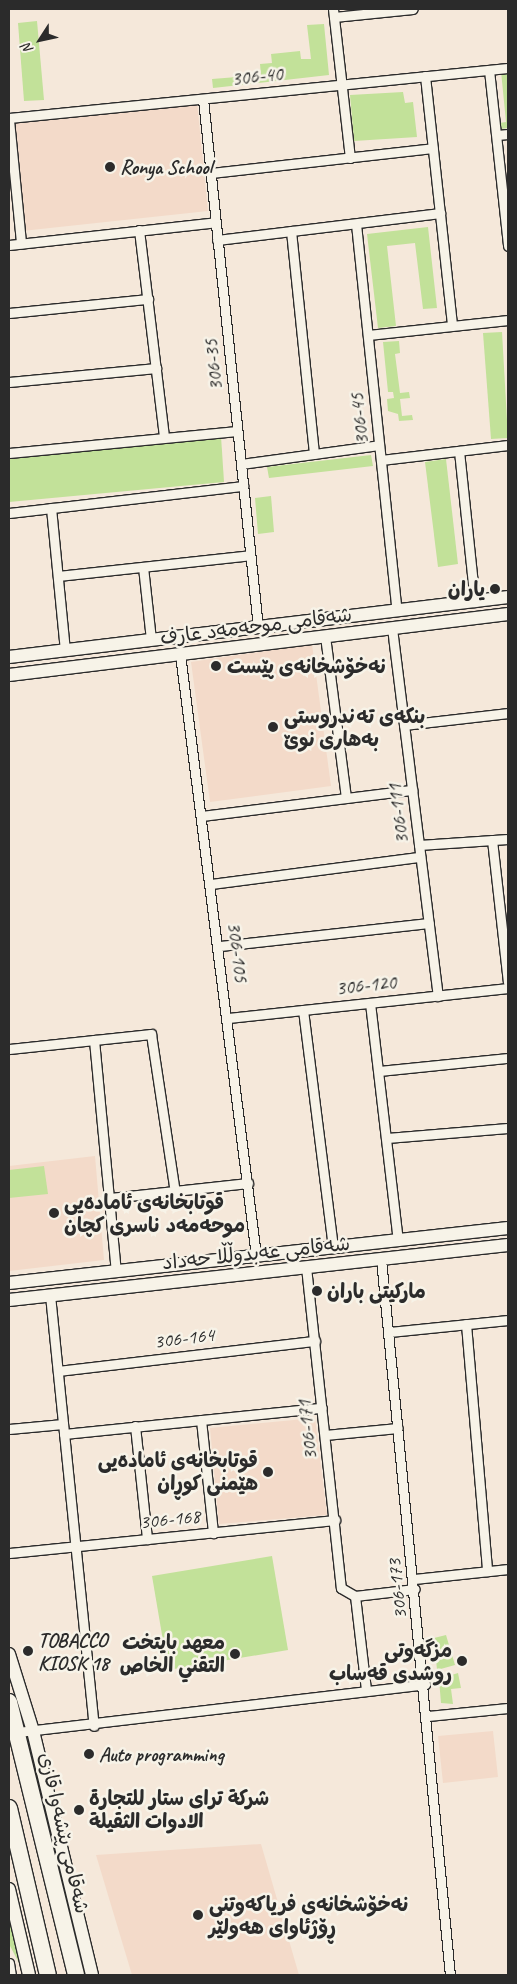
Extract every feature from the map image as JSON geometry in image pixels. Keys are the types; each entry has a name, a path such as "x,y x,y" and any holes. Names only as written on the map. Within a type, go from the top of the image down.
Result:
{"highway":[{"name":"شەقامی پێشەوا قازی","path":"9,1702 26,1732 76,1975"},
{"path":"9,1810 48,1975"}],"street":[{"path":"350,158 334,13 413,9"},
{"name":"306-40","path":"9,120 508,68"},
{"path":"490,70 496,135 506,204 508,246"},
{"path":"425,76 452,326"},
{"name":"306-35","path":"203,99 258,628"},
{"path":"9,120 21,243"},
{"path":"496,135 508,134"},
{"path":"210,173 433,148"},
{"path":"217,240 440,213"},
{"path":"9,245 216,222"},
{"name":"306-45","path":"356,224 397,611"},
{"path":"140,230 164,438"},
{"path":"291,231 314,454"},
{"path":"9,313 148,299"},
{"path":"368,335 508,320"},
{"path":"9,382 156,368"},
{"path":"9,453 237,431"},
{"path":"241,464 379,445"},
{"path":"381,460 508,445"},
{"path":"459,451 471,602 468,618"},
{"path":"9,513 243,486"},
{"path":"51,508 65,650"},
{"path":"58,576 250,554"},
{"path":"143,567 151,640"},
{"name":"شەقامی موحەمەد عارف","path":"9,657 508,597"},
{"name":"شەقامی موحەمەد عارف","path":"9,675 508,614"},
{"name":"306-111","path":"392,628 438,996"},
{"path":"325,636 346,798"},
{"name":"306-105","path":"180,654 220,946 256,1256"},
{"path":"404,725 508,713"},
{"path":"202,816 412,790"},
{"path":"419,845 508,839"},
{"path":"492,840 508,982"},
{"path":"211,884 420,857"},
{"path":"220,946 429,923"},
{"name":"306-120","path":"228,1018 508,988"},
{"path":"370,1003 398,1240"},
{"path":"303,1010 333,1247"},
{"path":"9,1049 145,1033 155,1038 175,1192"},
{"path":"94,1040 116,1271"},
{"path":"379,1071 508,1058"},
{"path":"387,1138 508,1128"},
{"path":"110,1198 248,1183"},
{"name":"شەقامی عەبدوڵڵا حەداد","path":"9,1283 508,1228"},
{"path":"435,1236 437,1253"},
{"name":"شەقامی عەبدوڵڵا حەداد","path":"9,1300 508,1245"},
{"name":"306-173","path":"381,1259 425,1684 450,1975"},
{"name":"306-171","path":"306,1267 341,1588 355,1596"},
{"path":"50,1295 94,1726"},
{"path":"389,1332 508,1320"},
{"path":"466,1324 487,1572"},
{"name":"306-164","path":"58,1371 314,1341"},
{"path":"9,1429 135,1426 322,1408"},
{"path":"201,1420 213,1533"},
{"path":"135,1426 147,1539"},
{"path":"325,1435 398,1428"},
{"name":"306-168","path":"9,1553 335,1520"},
{"path":"366,1689 355,1596 414,1584 508,1569"},
{"path":"9,1654 26,1732 92,1975"},
{"path":"26,1732 94,1726 366,1689 425,1684"},
{"path":"428,1716 508,1708"},
{"path":"9,1889 30,1975"},
{"path":"9,1963 12,1975"}],"shaded area":[{"name":"Ronya School","path":"197,102 208,211 22,231 13,123"},
{"path":"312,644 331,786 210,802 191,662"},
{"name":"قوتابخانەی ئامادەیی موحەمەد ناسری کچان","path":"95,1156 104,1260 9,1271 9,1166"},
{"name":"قوتابخانەی ئامادەیی هێمنی کوڕان","path":"315,1418 327,1515 219,1524 210,1428"},
{"path":"493,1731 498,1777 443,1783 438,1736"},
{"name":"نەخۆشخانەی فریاکەوتنی ڕۆژئاوای هەولێر","path":"261,1844 299,1975 132,1975 96,1855"}],"green space":[{"path":"37,21 44,100 24,101 18,23"},
{"path":"324,24 329,75 213,88 212,79 261,75 260,64 272,63 271,54 300,51 301,59 311,59 307,25"},
{"path":"501,71 508,71 508,128 501,129 499,123 506,122"},
{"path":"403,92 405,103 413,102 417,137 354,141 350,95"},
{"path":"428,227 437,308 423,309 415,243 387,246 396,326 378,328 367,234"},
{"path":"502,332 508,438 491,439 483,333"},
{"path":"399,341 400,353 395,354 400,393 409,392 410,398 400,399 402,416 412,415 413,420 399,421 398,414 388,411 387,399 394,398 393,392 388,392 383,342"},
{"path":"221,436 224,482 9,502 9,459"},
{"path":"371,455 373,466 269,478 267,467"},
{"path":"446,459 458,564 438,567 425,462"},
{"path":"271,496 274,532 258,534 255,498"},
{"path":"44,1166 48,1194 9,1198 9,1170"},
{"path":"272,1556 288,1650 168,1670 152,1576"},
{"path":"446,1635 455,1665 437,1670 434,1638"},
{"path":"458,1673 461,1688 451,1689 453,1704 441,1703 439,1679"},
{"path":"9,1918 20,1965 9,1944"}],"place":[{"name":"Ronya School","path":"110,167"},
{"name":"یاران","path":"495,589"},
{"name":"نەخۆشخانەی پێست","path":"216,666"},
{"name":"بنکەی تەندروستی بەهاری نوێ","path":"273,727"},
{"name":"قوتابخانەی ئامادەیی موحەمەد ناسری کچان","path":"54,1213"},
{"name":"ماركيتى باران","path":"317,1291"},
{"name":"قوتابخانەی ئامادەیی هێمنی کوڕان","path":"268,1472"},
{"name":"TOBACCO KIOSK 18","path":"28,1651"},
{"name":"معهد بايتخت التقني الخاص","path":"235,1654"},
{"name":"مزگەوتی روشدی قەساب","path":"462,1661"},
{"name":"Auto programming","path":"89,1754"},
{"name":"شركة ترای ستار للتجارة الادوات الثقيلة","path":"79,1810"},
{"name":"نەخۆشخانەی فریاکەوتنی ڕۆژئاوای هەولێر","path":"198,1915"}]}
